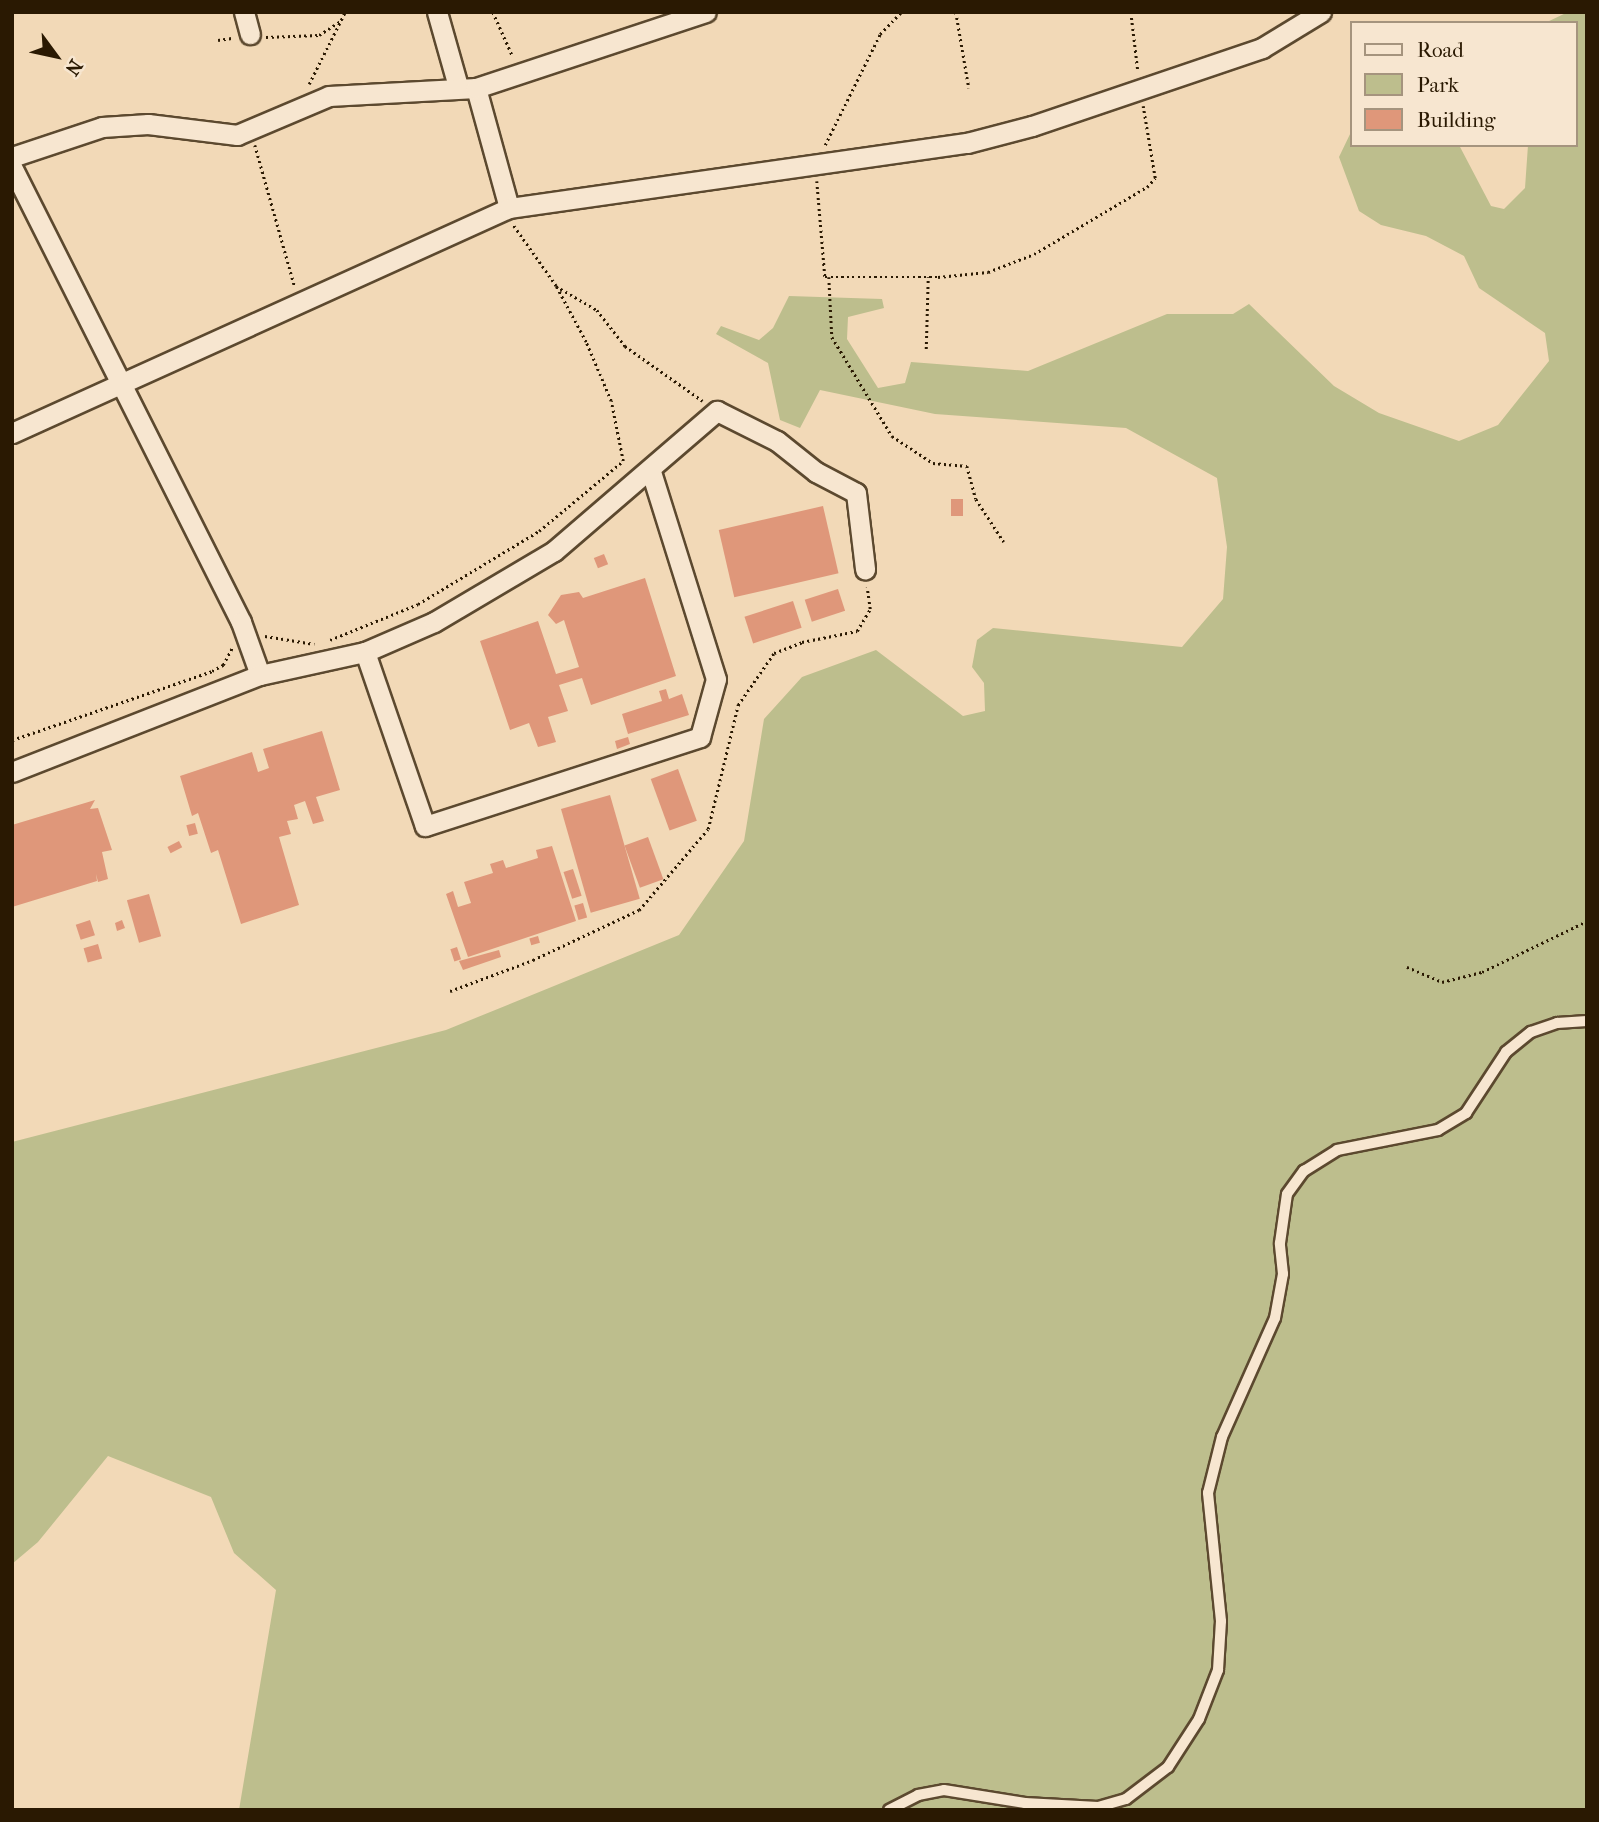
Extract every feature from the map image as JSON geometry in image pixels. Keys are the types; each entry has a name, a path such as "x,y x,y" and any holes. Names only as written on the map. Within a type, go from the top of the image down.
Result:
{"street":[{"path":"244,12 250,34"},
{"path":"437,12 467,87 509,208"},
{"path":"12,157 102,127 148,124 237,135 302,105 329,96 467,87 521,73 706,12"},
{"path":"12,433 509,208 816,162 967,143 1032,126 1262,48 1321,12"},
{"path":"12,167 241,622 260,676"},
{"path":"12,772 260,676 365,652 434,622 543,558 651,471 717,411 777,441 816,472 856,493 865,569"},
{"path":"365,652 425,826 700,737 716,678 651,471"}],"lane":[{"path":"889,1810 918,1795 944,1790 1025,1803 1098,1807 1126,1799 1168,1767 1199,1718 1218,1670 1221,1621 1208,1493 1223,1437 1275,1318 1287,1194 1304,1171 1337,1150 1438,1130 1466,1113 1506,1052 1531,1032 1557,1023 1587,1021"}],"path":[{"path":"302,105 316,65 345,12"},
{"path":"494,12 521,73"},
{"path":"901,12 880,34 816,162 825,277 970,275 1012,265 1147,187 1154,178 1130,12"},
{"path":"956,12 969,88"},
{"path":"218,40 250,34 303,38 320,35 342,20"},
{"path":"250,131 300,303"},
{"path":"327,641 440,591 539,531 623,461 604,382 556,286 511,221 509,208"},
{"path":"829,277 832,337 892,436 933,463 967,466 976,499 1004,542"},
{"path":"926,349 928,277"},
{"path":"556,286 597,310 625,346 717,411"},
{"path":"450,991 533,960 639,910 708,829 738,705 774,653 857,631 870,609 865,569"},
{"path":"12,740 223,666 241,622 249,631 317,644"},
{"path":"1407,967 1442,982 1482,972 1587,922"}],"green space":[{"path":"1568,12 1587,12 1587,1810 239,1810 276,1590 234,1553 211,1497 108,1456 38,1542 12,1564 12,1142 446,1030 679,935 744,841 764,719 802,677 876,650 963,716 985,711 984,683 972,667 977,640 993,628 1182,647 1223,599 1227,547 1217,478 1126,428 935,414 820,390 800,428 780,420 768,363 716,334 721,326 759,340 773,328 789,296 882,299 884,308 848,317 847,339 878,388 905,383 911,362 1028,371 1167,314 1233,314 1249,304 1334,386 1379,413 1459,441 1498,425 1549,361 1545,333 1479,288 1464,256 1426,236 1381,225 1359,211 1339,157 1350,134 1350,147 1460,147 1491,206 1504,209 1525,188 1528,147 1578,147 1578,21 1549,21"}],"building":[{"path":"951,499 963,499 963,516 951,516"},
{"path":"823,506 839,573 734,597 719,530"},
{"path":"604,554 608,564 598,568 594,558"},
{"path":"645,578 676,676 591,705 582,678 559,685 568,711 548,717 556,742 538,747 529,723 510,730 480,641 538,621 556,674 579,667 564,620 556,624 548,615 561,595 579,592 583,598"},
{"path":"838,589 845,611 812,622 805,600"},
{"path":"793,601 802,628 753,643 744,617"},
{"path":"666,689 669,699 682,694 689,715 628,734 622,714 662,701 659,691"},
{"path":"322,731 340,790 316,797 324,821 313,824 305,801 294,805 298,819 287,821 291,834 279,837 299,905 241,924 218,850 211,853 198,813 192,816 180,776 252,752 258,772 269,768 263,749"},
{"path":"628,737 630,744 617,749 615,741"},
{"path":"678,769 697,821 670,831 651,779"},
{"path":"610,795 640,899 591,913 561,809"},
{"path":"95,800 90,809 98,808 112,850 102,852 108,879 98,882 96,874 97,881 12,907 12,825"},
{"path":"195,823 198,834 189,836 186,825"},
{"path":"648,837 663,879 640,888 625,846"},
{"path":"179,841 182,847 171,853 167,847"},
{"path":"552,846 576,921 468,957 446,894 453,891 458,907 471,903 464,882 493,873 490,864 503,860 506,868 538,858 536,850"},
{"path":"573,869 582,896 572,899 563,872"},
{"path":"149,894 161,936 139,943 127,900"},
{"path":"583,903 587,917 578,920 574,905"},
{"path":"90,920 95,935 81,940 76,925"},
{"path":"122,920 125,928 117,931 115,923"},
{"path":"538,936 540,943 531,945 529,938"},
{"path":"98,944 102,958 88,963 84,948"},
{"path":"457,947 461,959 454,962 450,949"},
{"path":"499,950 501,957 463,970 459,961"}]}
